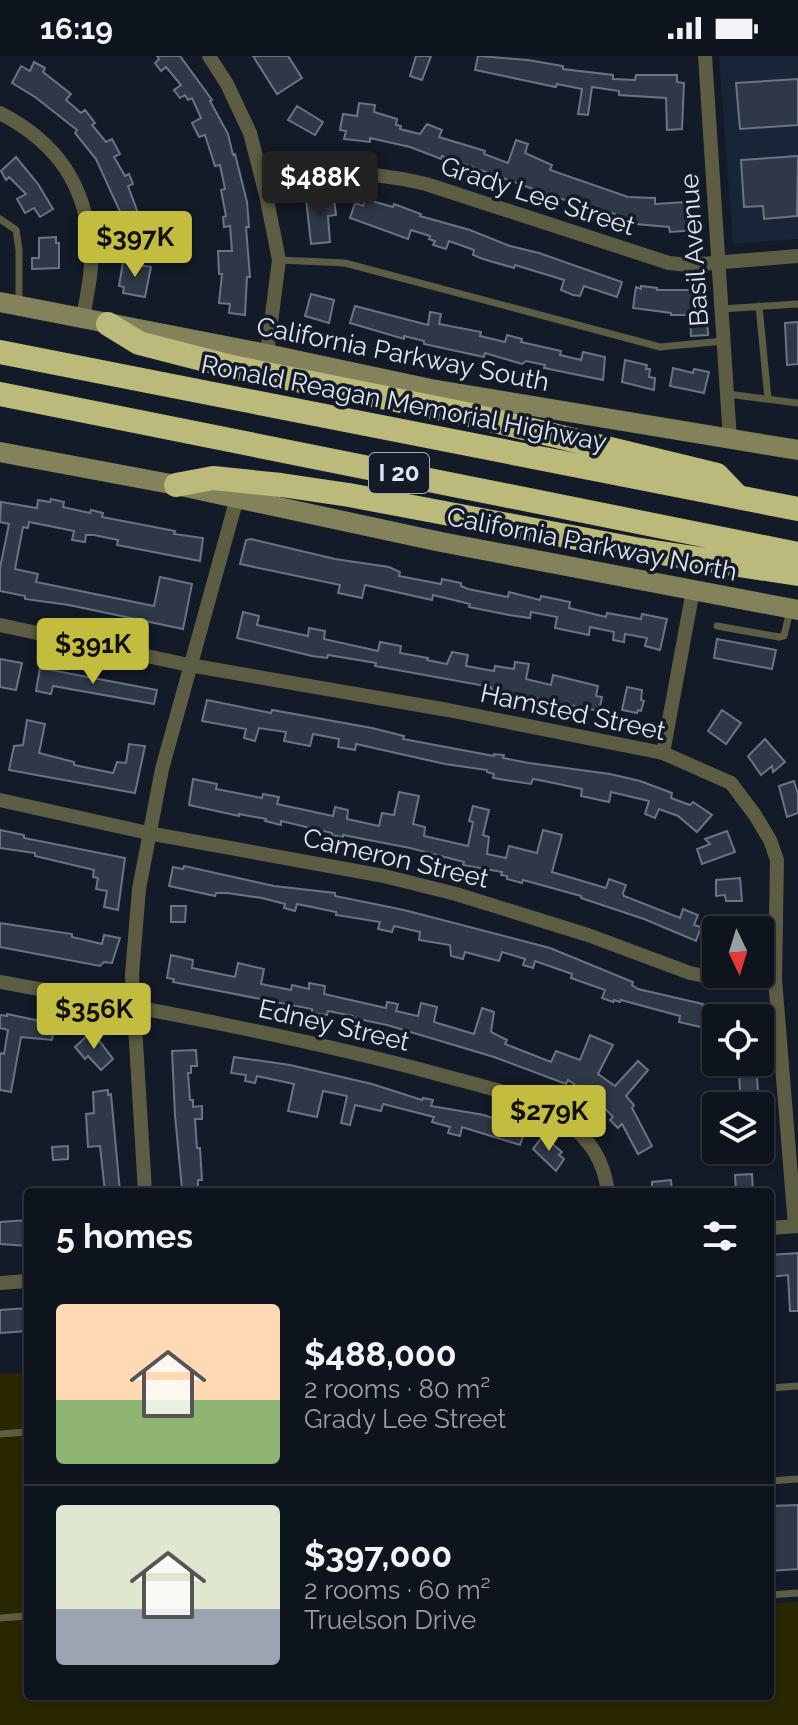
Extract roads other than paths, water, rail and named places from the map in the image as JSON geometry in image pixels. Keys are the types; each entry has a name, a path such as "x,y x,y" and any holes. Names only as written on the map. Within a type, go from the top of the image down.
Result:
{"highway":[{"path":"108,324 139,343 232,367 480,417 717,475 738,497"},
{"name":"Ronald Reagan Memorial Highway","path":"0,352 798,509"},
{"name":"I 20","path":"0,394 798,554"},
{"path":"176,485 213,478 281,485 635,549 798,574"}],"main road":[{"name":"California Parkway South","path":"9,304 108,324 268,344 431,389 798,450"},
{"name":"California Parkway North","path":"0,452 176,485 441,542 794,609"}],"street":[{"path":"209,56 227,84 250,133 262,177 279,260 268,344"},
{"name":"Basil Avenue","path":"705,56 730,440"},
{"path":"0,113 16,121 45,144 76,181 91,253 83,319"},
{"name":"Grady Lee Street","path":"262,177 327,171 395,177 426,184 669,263 688,265 798,256"},
{"path":"145,1188 133,1006 134,943 148,833 189,665 237,498"},
{"path":"663,753 693,590"},
{"name":"Hamsted Street","path":"0,625 189,665 448,710 663,753 731,783 770,840 777,860 775,979 796,1226"},
{"name":"Cameron Street","path":"0,800 148,833 304,860 456,894 588,935 690,973 710,977 775,979"},
{"name":"Edney Street","path":"0,982 133,1006 378,1058 489,1088 547,1109 565,1120 593,1146 600,1158 607,1188"},
{"path":"774,1228 796,1226"},
{"path":"0,1283 24,1281"}],"lane":[{"path":"0,219 16,230 19,250 9,304"},
{"path":"279,260 345,263 660,347 724,341"},
{"path":"721,309 798,304"},
{"path":"759,306 768,399"},
{"path":"727,394 798,403"},
{"path":"717,626 784,636 794,609"},
{"path":"774,1388 798,1386"},
{"path":"0,1434 24,1432"},
{"path":"774,1481 798,1479"},
{"path":"774,1595 798,1593"},
{"path":"0,1618 24,1616"}]}
